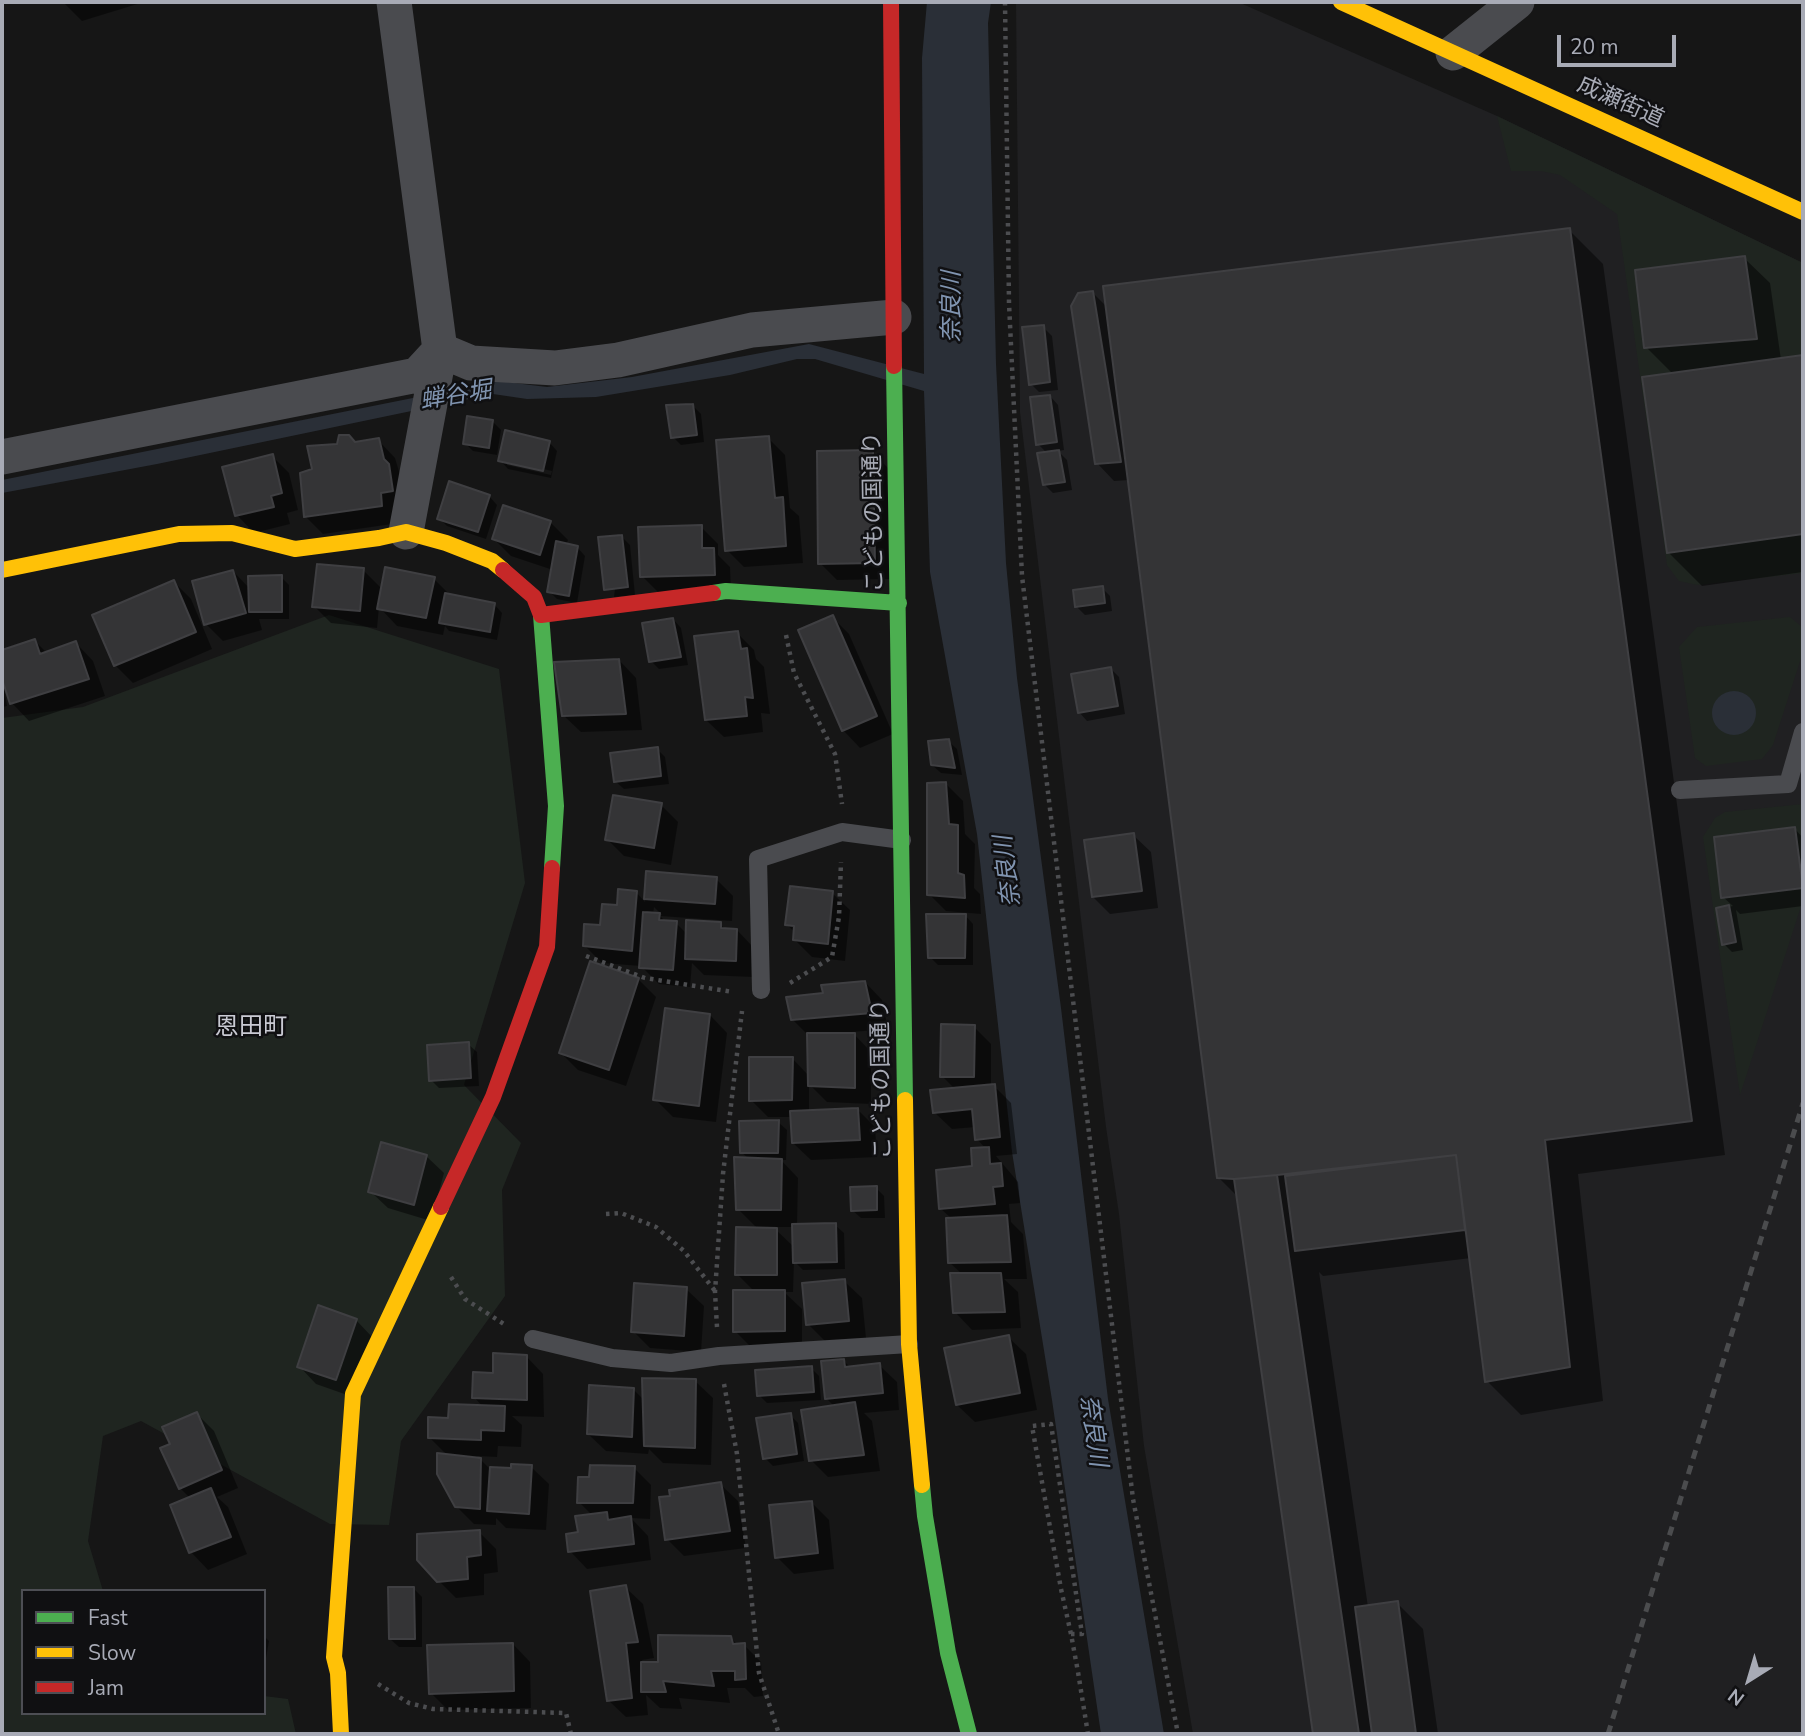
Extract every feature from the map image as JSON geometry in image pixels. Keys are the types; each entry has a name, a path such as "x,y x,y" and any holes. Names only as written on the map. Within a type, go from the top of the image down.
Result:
{"main road":[{"path":"891,2 894,330"},
{"name":"成瀬街道","path":"1341,2 1803,212"},
{"name":"こどもの国通り","path":"894,330 909,1345 925,1516 948,1653 968,1734"},
{"path":"2,570 179,534 232,533 295,549 406,532 446,543 492,561 534,597 541,615 556,806 547,947 492,1097 353,1394 334,1657 338,1674 341,1734"},
{"path":"541,615 726,591 899,603"}],"street":[{"path":"394,2 440,350 406,532"},
{"path":"1453,53 1517,2"},
{"path":"440,350 471,363 555,368 618,360 752,330 894,330"},
{"path":"2,457 416,375 440,350"}],"lane":[{"path":"1681,790 1788,784 1803,732"},
{"path":"753,992 758,859 842,832 902,841"},
{"path":"533,1339 612,1359 671,1363 719,1356 909,1345"}],"path":[{"path":"1005,2 1009,303 1022,576 1133,1499 1178,1734"},
{"path":"547,947 578,954 645,978 753,992 794,983 832,957 839,917 842,832 842,802 835,754 794,673 778,595"},
{"path":"753,992 723,1174 715,1292 719,1356 737,1454 758,1674 779,1734"},
{"path":"606,1214 621,1213 656,1227 684,1251 715,1292"},
{"path":"431,1231 438,1256 466,1299 496,1320 533,1339"},
{"path":"1071,1634 1082,1634 1051,1424 1032,1426 1088,1734"},
{"path":"334,1657 409,1703 433,1709 566,1713 571,1734"}],"shaded area":[{"path":"1016,2 1238,2 1497,116 1803,263 1803,1734 1193,1734 1144,1446 1119,1214 1106,1127 1020,412"},
{"path":"1497,116 1803,263 1803,573 1697,585 1679,581 1667,565 1617,214 1560,175 1541,171 1511,171"},
{"path":"329,615 499,669 525,883 464,1085 521,1143 502,1190 505,1296 401,1441 389,1525 330,1524 141,1421 103,1436 88,1541 102,1589 21,1589 21,1715 266,1715 266,1696 288,1699 296,1734 2,1734 2,718 83,707"},
{"path":"1790,617 1803,628 1803,652 1773,745 1762,759 1706,766 1695,758 1679,647 1697,627"},
{"path":"1803,804 1803,900 1740,1095 1703,837 1715,818 1725,812"}],"water":[{"path":"927,2 991,2 988,23 996,364 1006,563 1017,678 1061,1008 1108,1399 1164,1734 1101,1734 1012,1152 977,834 930,572 924,391 815,359 797,359 730,375 596,397 527,399 493,394 157,464 2,493 2,480 498,381 547,387 632,377 809,344 924,374 922,58"},
{"path":"1734,691 1749,698 1756,713 1749,728 1734,735 1719,728 1712,713 1719,698"}],"building":[{"path":"1570,228 1692,1121 1545,1140 1570,1367 1485,1382 1456,1155 1277,1175 1217,1178 1103,286"},
{"path":"1745,256 1757,339 1644,348 1635,270"},
{"path":"1093,291 1121,462 1095,464 1071,306 1078,293"},
{"path":"1044,325 1050,382 1029,385 1022,327"},
{"path":"1803,355 1803,534 1667,553 1642,377"},
{"path":"1050,395 1057,442 1036,445 1030,397"},
{"path":"693,404 697,435 671,438 666,405"},
{"path":"467,416 493,420 489,448 463,444"},
{"path":"505,430 550,441 543,471 498,461"},
{"path":"339,435 349,435 355,442 379,438 384,459 389,464 393,491 381,493 382,506 304,517 300,473 312,469 307,446 337,444"},
{"path":"769,436 775,498 783,497 786,546 725,551 716,440"},
{"path":"873,450 875,563 818,564 817,451"},
{"path":"1059,450 1065,482 1043,485 1037,453"},
{"path":"273,454 282,493 271,496 274,507 235,516 222,467"},
{"path":"449,481 490,495 478,532 437,519"},
{"path":"503,505 551,521 540,555 492,539"},
{"path":"702,525 702,548 714,548 715,575 640,577 638,527"},
{"path":"622,535 628,587 604,590 598,537"},
{"path":"556,541 578,546 569,596 547,592"},
{"path":"317,564 364,568 360,611 312,607"},
{"path":"385,567 435,577 426,618 377,609"},
{"path":"233,570 246,613 204,625 192,581"},
{"path":"282,575 282,612 249,612 248,576"},
{"path":"174,580 196,632 114,666 92,615"},
{"path":"1103,586 1105,603 1075,607 1073,590"},
{"path":"445,593 495,603 490,632 439,623"},
{"path":"833,615 877,716 842,731 798,630"},
{"path":"673,618 681,657 649,662 642,623"},
{"path":"738,631 741,649 747,648 753,698 745,697 747,716 705,720 694,636"},
{"path":"35,639 40,654 76,641 89,679 10,704 2,679 2,650"},
{"path":"619,659 626,714 562,716 554,662"},
{"path":"1111,667 1118,706 1078,713 1071,674"},
{"path":"949,739 955,768 931,765 928,741"},
{"path":"658,747 661,776 614,782 610,753"},
{"path":"946,782 949,824 958,825 958,873 964,875 965,898 927,895 927,783"},
{"path":"613,795 662,803 654,848 605,840"},
{"path":"1795,827 1803,888 1721,898 1714,837"},
{"path":"1134,833 1142,891 1092,897 1084,840"},
{"path":"646,871 717,877 715,904 644,899"},
{"path":"790,886 833,891 828,944 793,940 794,926 785,925"},
{"path":"618,889 637,891 632,951 583,946 584,924 600,925 602,904 617,905"},
{"path":"1729,905 1736,942 1722,945 1716,908"},
{"path":"643,912 660,913 659,920 677,921 673,970 639,968"},
{"path":"926,914 966,914 965,958 928,958"},
{"path":"686,920 721,922 721,928 737,929 736,961 685,959"},
{"path":"590,961 639,978 609,1070 559,1053"},
{"path":"865,981 872,1013 791,1020 786,997 823,993 821,985"},
{"path":"665,1008 710,1014 699,1106 653,1100"},
{"path":"941,1024 975,1025 974,1077 940,1077"},
{"path":"807,1033 855,1033 855,1088 808,1086"},
{"path":"469,1042 471,1078 429,1081 427,1045"},
{"path":"749,1057 793,1057 792,1100 749,1101"},
{"path":"995,1084 1000,1137 975,1140 972,1109 933,1113 930,1090"},
{"path":"858,1108 860,1140 792,1143 790,1111"},
{"path":"779,1120 778,1153 740,1153 739,1121"},
{"path":"381,1142 427,1155 414,1205 368,1192"},
{"path":"989,1147 990,1164 1001,1163 1003,1186 993,1187 995,1204 939,1209 936,1170 972,1166 971,1148"},
{"path":"1456,1155 1465,1230 1295,1251 1285,1176"},
{"path":"734,1157 782,1159 781,1210 736,1210"},
{"path":"1277,1175 1359,1734 1313,1734 1234,1179"},
{"path":"877,1186 877,1210 851,1211 850,1187"},
{"path":"1007,1215 1011,1262 948,1263 946,1218"},
{"path":"836,1223 837,1262 793,1263 792,1224"},
{"path":"736,1227 777,1228 777,1275 735,1275"},
{"path":"950,1273 1001,1273 1005,1312 953,1313"},
{"path":"845,1279 849,1321 806,1325 802,1283"},
{"path":"634,1283 687,1287 684,1336 631,1332"},
{"path":"733,1290 785,1290 785,1331 733,1332"},
{"path":"318,1305 357,1319 336,1380 297,1367"},
{"path":"1009,1335 1020,1393 956,1405 944,1348"},
{"path":"493,1353 527,1355 527,1400 472,1398 473,1372 493,1373"},
{"path":"844,1359 845,1367 880,1363 883,1393 825,1399 821,1361"},
{"path":"812,1366 814,1392 757,1396 755,1370"},
{"path":"642,1378 696,1379 695,1448 644,1446"},
{"path":"589,1385 634,1388 632,1437 587,1434"},
{"path":"855,1402 864,1455 809,1461 801,1410"},
{"path":"449,1404 505,1406 504,1431 481,1430 481,1440 428,1438 428,1417 448,1418"},
{"path":"197,1412 222,1470 179,1489 160,1448 170,1444 162,1427"},
{"path":"791,1413 797,1454 763,1459 756,1418"},
{"path":"437,1453 481,1458 480,1509 455,1507 437,1474"},
{"path":"511,1464 532,1465 529,1514 487,1511 490,1467 511,1468"},
{"path":"590,1465 635,1466 633,1503 577,1503 578,1477 589,1477"},
{"path":"721,1482 730,1531 665,1540 659,1497 670,1496 669,1490"},
{"path":"211,1488 231,1537 189,1553 170,1505"},
{"path":"812,1501 818,1553 775,1558 769,1505"},
{"path":"607,1512 608,1520 631,1516 634,1544 568,1552 566,1534 578,1532 575,1516"},
{"path":"480,1530 481,1555 467,1557 468,1579 437,1582 417,1560 417,1534"},
{"path":"626,1585 638,1642 626,1643 632,1698 607,1701 590,1591"},
{"path":"388,1587 414,1587 415,1639 389,1639"},
{"path":"1398,1601 1416,1734 1372,1734 1355,1607"},
{"path":"658,1635 731,1636 733,1644 745,1643 746,1679 735,1680 735,1671 711,1671 714,1686 663,1681 666,1692 641,1692 641,1662 658,1662"},
{"path":"513,1643 514,1691 429,1694 427,1645"}],"railway":[{"path":"1608,1734 1803,1103"}],"traffic: fast":[{"path":"894,366 905,1100"},
{"path":"713,593 726,591 899,603"},
{"path":"541,615 556,806 552,868"},
{"path":"922,1485 948,1653 969,1734"}],"traffic: slow":[{"path":"1341,2 1803,212"},
{"path":"2,570 179,534 232,533 295,549 406,532 446,543 492,561 503,570"},
{"path":"905,1100 909,1344 922,1485"},
{"path":"341,1734 338,1673 334,1657 353,1394 441,1207"}],"traffic: jam":[{"path":"891,2 894,366"},
{"path":"503,570 534,597 541,615 713,593"},
{"path":"441,1207 493,1097 547,947 552,868"}],"district":[{"name":"恩田町","path":"251,1028"}],"water label":[{"name":"奈良川","path":"953,307"},
{"name":"蝉谷堀","path":"456,397"},
{"name":"奈良川","path":"1009,871"},
{"name":"奈良川","path":"1092,1431"}]}
